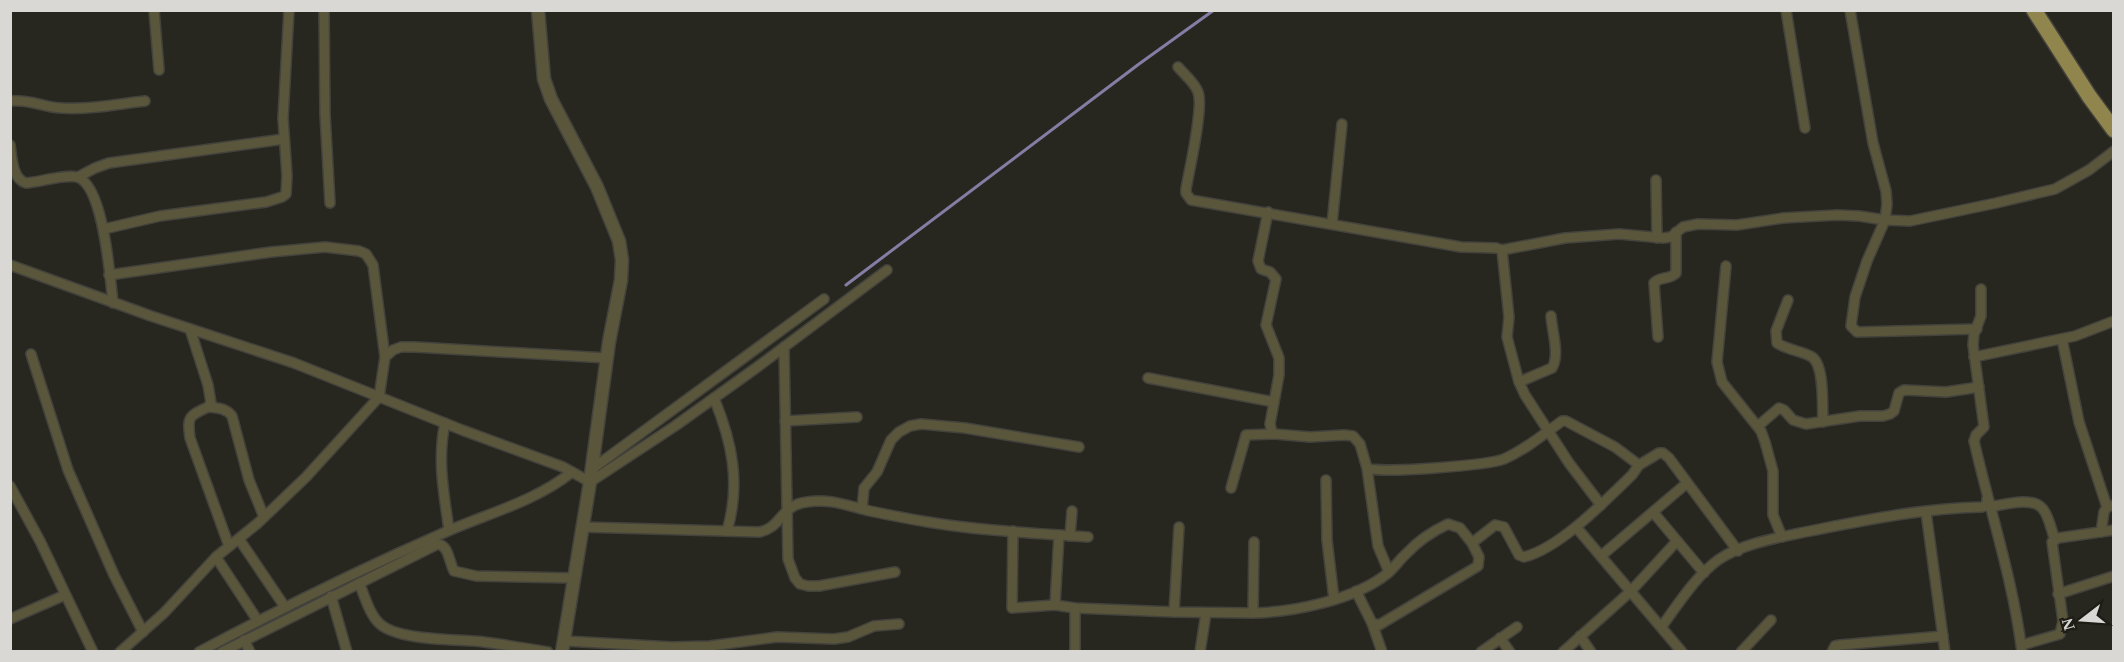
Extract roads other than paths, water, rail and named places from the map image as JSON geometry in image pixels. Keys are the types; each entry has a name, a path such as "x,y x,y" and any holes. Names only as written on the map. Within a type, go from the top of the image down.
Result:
{"main road":[{"path":"2034,10 2089,96 2114,130"}],"street":[{"path":"154,10 159,70"},
{"path":"104,229 160,216 245,206 286,194 283,111 289,10"},
{"path":"324,10 325,114 330,203"},
{"path":"538,10 543,68 550,99 597,187 619,241 622,260 621,280 563,646 672,647 710,646 777,637 834,639 848,637 874,626 899,624"},
{"path":"1786,10 1805,128"},
{"path":"1850,10 1873,143 1886,191 1887,204 1885,220 1867,261 1856,297 1851,321 1853,330 1857,332 1905,332 1977,329"},
{"path":"1178,66 1199,94 1195,141 1186,189 1188,198 1461,247 1502,250 1565,238 1619,234 1657,238 1671,237 1683,227 1690,225 1737,225 1837,214 1885,220 1917,219 2055,189 2075,180 2114,151"},
{"path":"10,101 23,100 60,108 145,101"},
{"path":"1332,224 1341,124"},
{"path":"10,145 16,176 20,182 26,183 78,177 109,163 285,140"},
{"path":"78,177 92,194 104,229 113,303"},
{"path":"1656,180 1657,238"},
{"path":"1268,212 1258,261 1261,269 1270,272 1276,279 1266,325 1279,358 1279,375 1270,423 1272,432 1275,434"},
{"path":"1658,337 1654,283 1676,273 1676,232"},
{"path":"110,274 288,250 325,247 359,251 366,254 373,266 385,357 379,397 306,477 264,517 216,557 177,600 120,651"},
{"path":"1502,250 1509,317 1507,337 1519,382 1569,463 1601,505"},
{"path":"10,265 113,303 294,363 563,467 590,482"},
{"path":"1726,266 1717,362 1718,373 1727,390 1758,426 1770,459 1774,490 1772,508 1782,537"},
{"path":"590,482 714,398 886,270"},
{"path":"1981,290 1981,316 1974,334 1974,357 1984,427 1976,435 1974,441 2013,600 2022,648 2060,634 2063,621 2052,542 2114,530"},
{"path":"592,469 824,298"},
{"path":"1788,300 1776,331 1777,343 1812,357 1817,363 1821,380 1823,422"},
{"path":"1519,382 1552,368 1554,365 1551,316"},
{"path":"1974,357 2062,339 2114,321"},
{"path":"190,329 211,395 211,403 208,407"},
{"path":"2062,339 2079,422 2110,506 2104,512 2102,532"},
{"path":"385,357 401,347 415,347 607,358"},
{"path":"784,347 789,508 788,559 795,578 800,584 819,586 895,572"},
{"path":"31,354 68,470 114,575 143,632"},
{"path":"1148,378 1274,402"},
{"path":"1758,426 1779,408 1798,422 1806,424 1890,414 1894,411 1899,393 1904,390 1946,392 1979,387"},
{"path":"714,398 729,438 733,466 734,490 727,531"},
{"path":"229,546 195,452 188,425 196,411 208,407 228,411 232,416 249,480 264,517"},
{"path":"785,421 857,417"},
{"path":"1367,468 1393,470 1493,462 1507,458 1562,421 1570,422 1615,447 1639,465"},
{"path":"445,423 440,444 440,459 449,530"},
{"path":"862,509 864,489 877,471 891,440 910,426 921,424 965,428 1079,447"},
{"path":"1231,488 1246,435 1353,436 1360,444 1367,468 1378,546 1389,572"},
{"path":"1472,543 1495,525 1504,527 1519,555 1524,557 1541,551 1576,527 1632,475 1639,465 1654,454 1663,453 1738,551"},
{"path":"199,651 285,607 449,530 531,498 572,472"},
{"path":"1326,480 1327,540 1334,599"},
{"path":"1601,555 1687,483"},
{"path":"10,486 13,496 40,541 93,651"},
{"path":"583,526 727,531 767,530 773,527 789,508 806,502 828,500 930,522 1088,537"},
{"path":"1662,626 1690,587 1720,559 1782,537 1846,524 1926,512 1982,507 1988,503 2028,502 2044,510 2055,540"},
{"path":"1070,536 1072,512"},
{"path":"1653,512 1704,573"},
{"path":"1926,512 1945,651"},
{"path":"1012,531 1012,608 1056,605 1074,608 1252,614 1282,611 1334,599 1356,591 1389,572 1409,550 1433,531 1448,524 1460,528 1472,543 1479,557 1478,566 1379,625 1371,623"},
{"path":"1174,612 1179,527"},
{"path":"1576,527 1682,651"},
{"path":"1056,605 1059,535"},
{"path":"239,539 285,607"},
{"path":"1563,651 1631,591 1677,541"},
{"path":"1252,614 1254,542"},
{"path":"222,651 438,544 446,548 454,571 461,574 574,578"},
{"path":"216,557 258,621"},
{"path":"2058,594 2114,576"},
{"path":"359,583 373,614 379,623 388,629 419,636 548,651"},
{"path":"1356,591 1382,651"},
{"path":"10,619 65,595"},
{"path":"331,596 347,651"},
{"path":"1074,608 1075,651"},
{"path":"1200,651 1206,613"},
{"path":"1741,651 1771,620"},
{"path":"1481,651 1517,627"},
{"path":"1580,636 1591,651"},
{"path":"1832,651 1835,646 1840,645 1943,636"},
{"path":"1500,638 1510,651"},
{"path":"244,640 250,651"}],"waterway":[{"path":"846,285 1214,10"}]}
